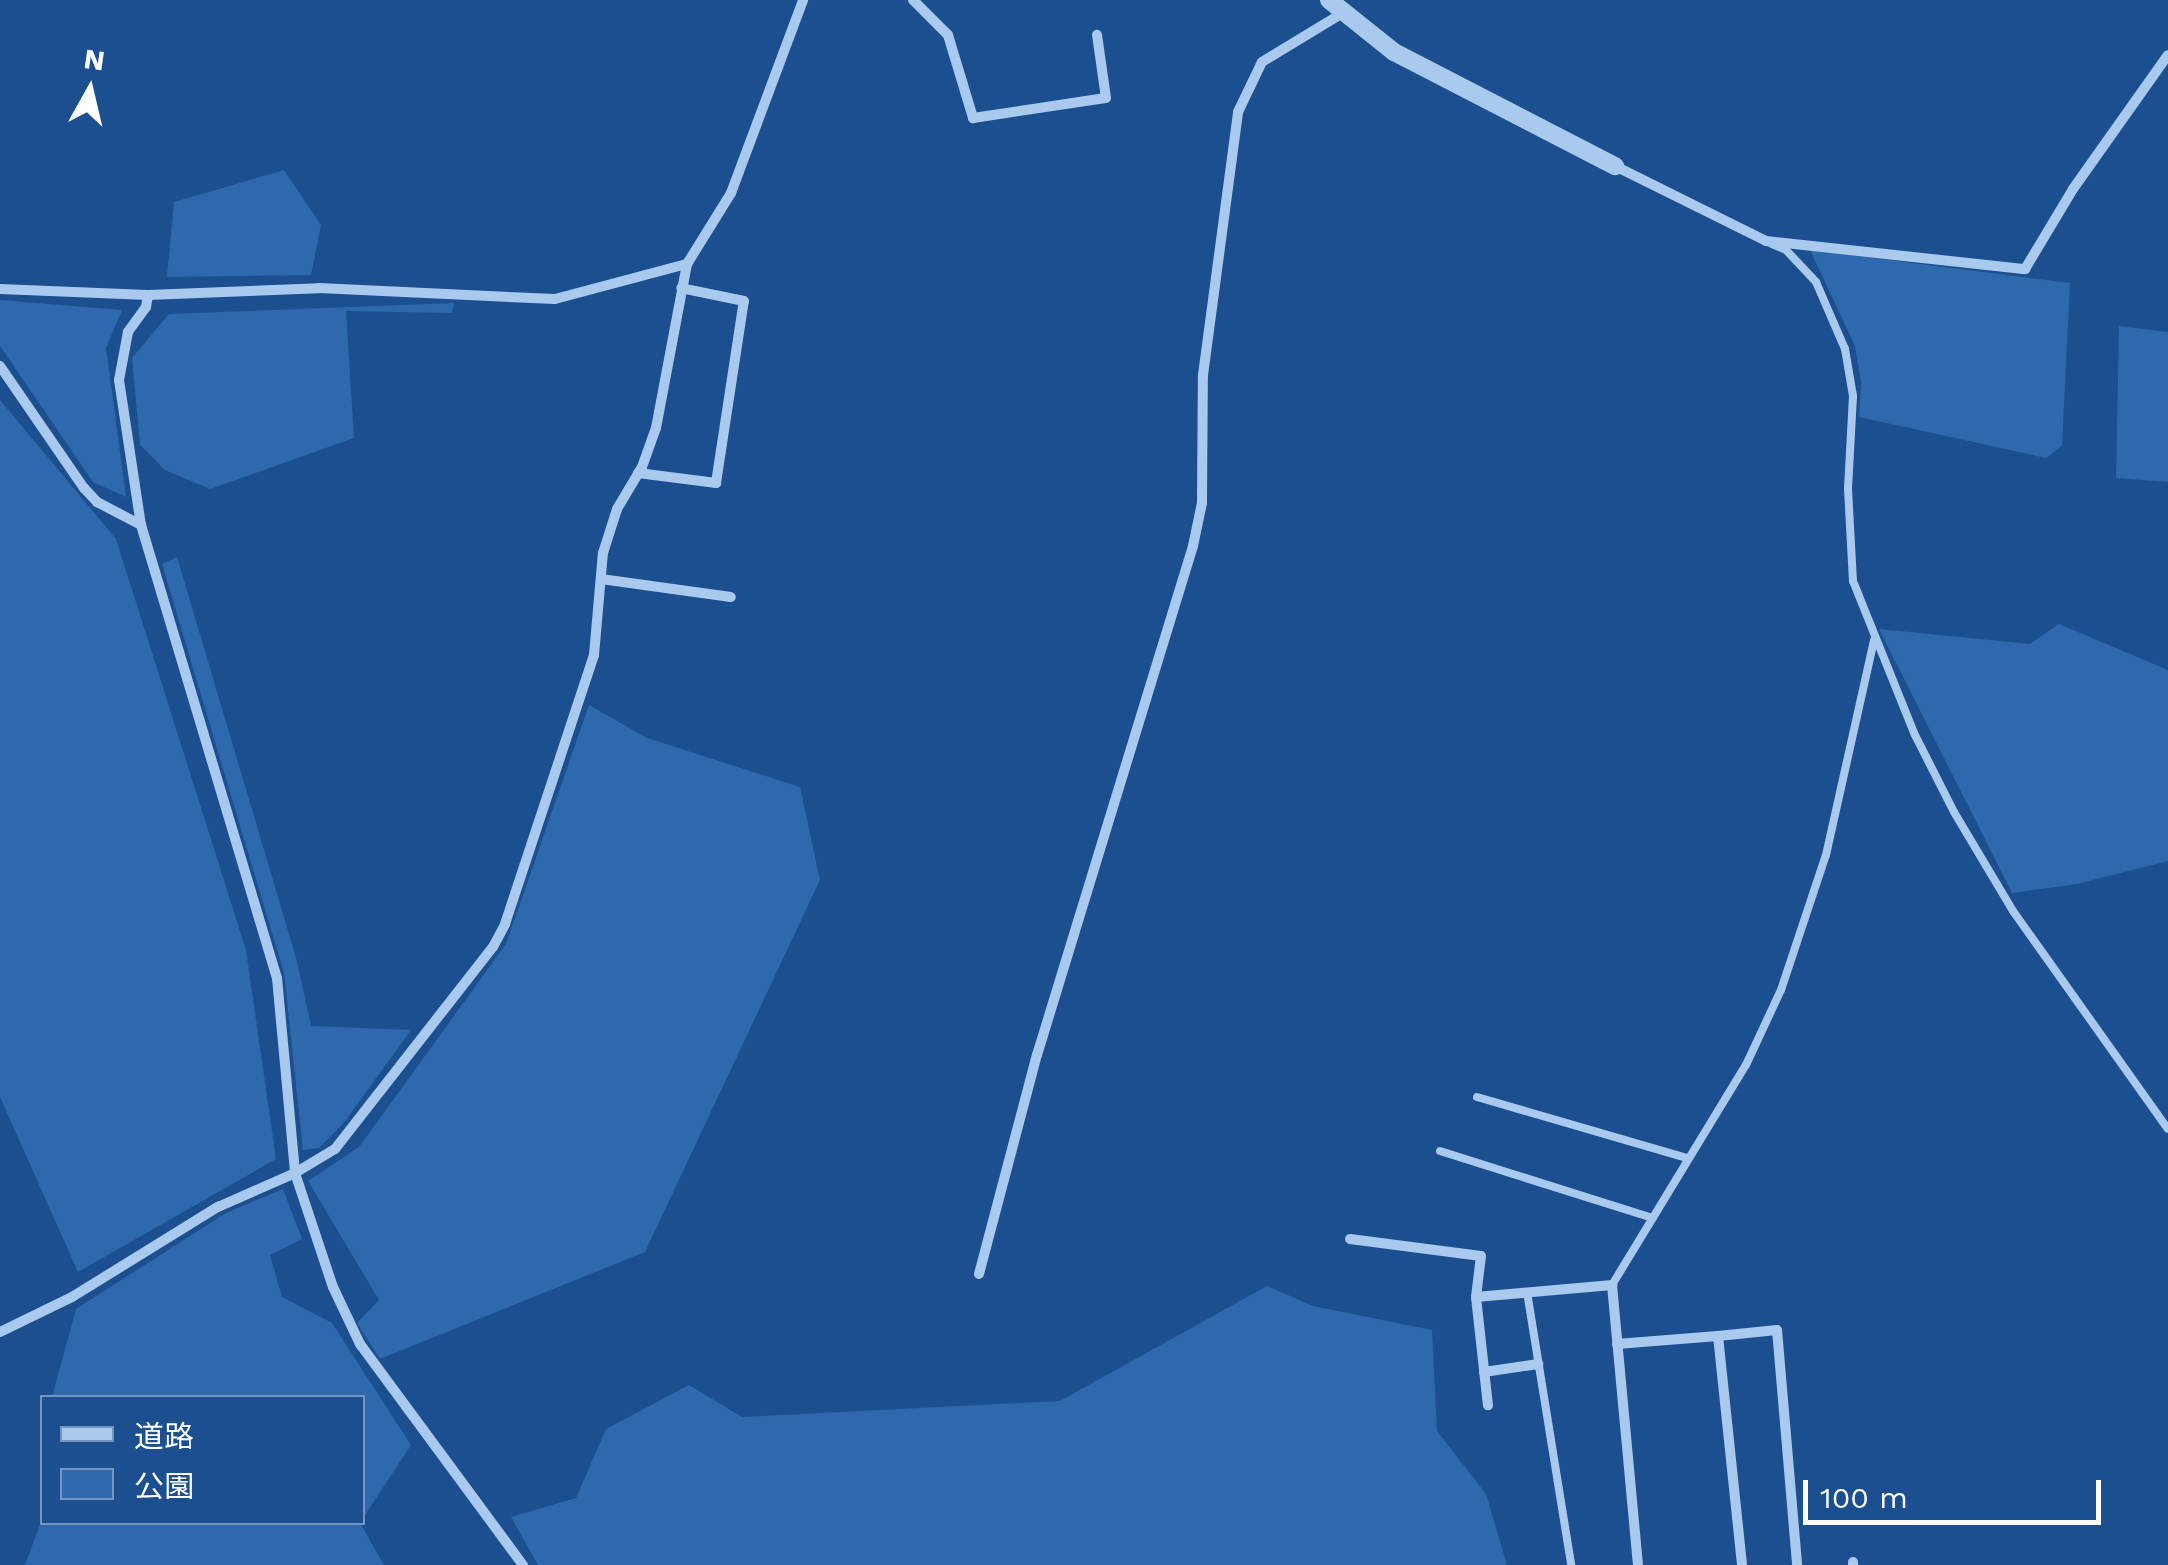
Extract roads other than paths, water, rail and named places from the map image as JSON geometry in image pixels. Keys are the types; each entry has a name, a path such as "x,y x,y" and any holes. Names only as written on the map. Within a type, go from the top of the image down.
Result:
{"street":[{"path":"0,1332 72,1298 218,1207 295,1173 334,1149 493,947 505,924 594,655 603,553 617,509 638,473 656,428 688,264 731,193 803,0"},
{"path":"914,0 948,35 973,118 1106,98 1097,35"},
{"path":"979,1274 1037,1055 1193,546 1202,504 1203,375 1238,112 1262,62 1335,7 1394,52 1766,242 2025,269 2073,190 2168,54"},
{"path":"0,290 148,296 319,288 555,300 688,264"},
{"path":"638,473 716,483 744,301 681,288"},
{"path":"148,296 146,307 128,332 119,380 141,525 276,978 295,1173 333,1287 360,1344 523,1565"},
{"path":"0,366 96,502 141,525"},
{"path":"601,579 732,597"},
{"path":"1350,1239 1481,1256 1476,1297 1488,1405"},
{"path":"1476,1297 1612,1285 1638,1565"},
{"path":"1618,1344 1777,1330 1797,1565"},
{"path":"1718,1336 1742,1565"},
{"path":"1484,1372 1538,1364"}],"lane":[{"path":"1766,242 1786,250 1816,282 1845,349 1853,396 1848,488 1853,581 1915,735 2013,910 2163,1114 2168,1129"},
{"path":"1612,1285 1746,1064 1806,922 1826,855 1874,640"},
{"path":"1476,1097 1688,1158"},
{"path":"1440,1151 1653,1218"},
{"path":"1527,1292 1572,1565"}]}
